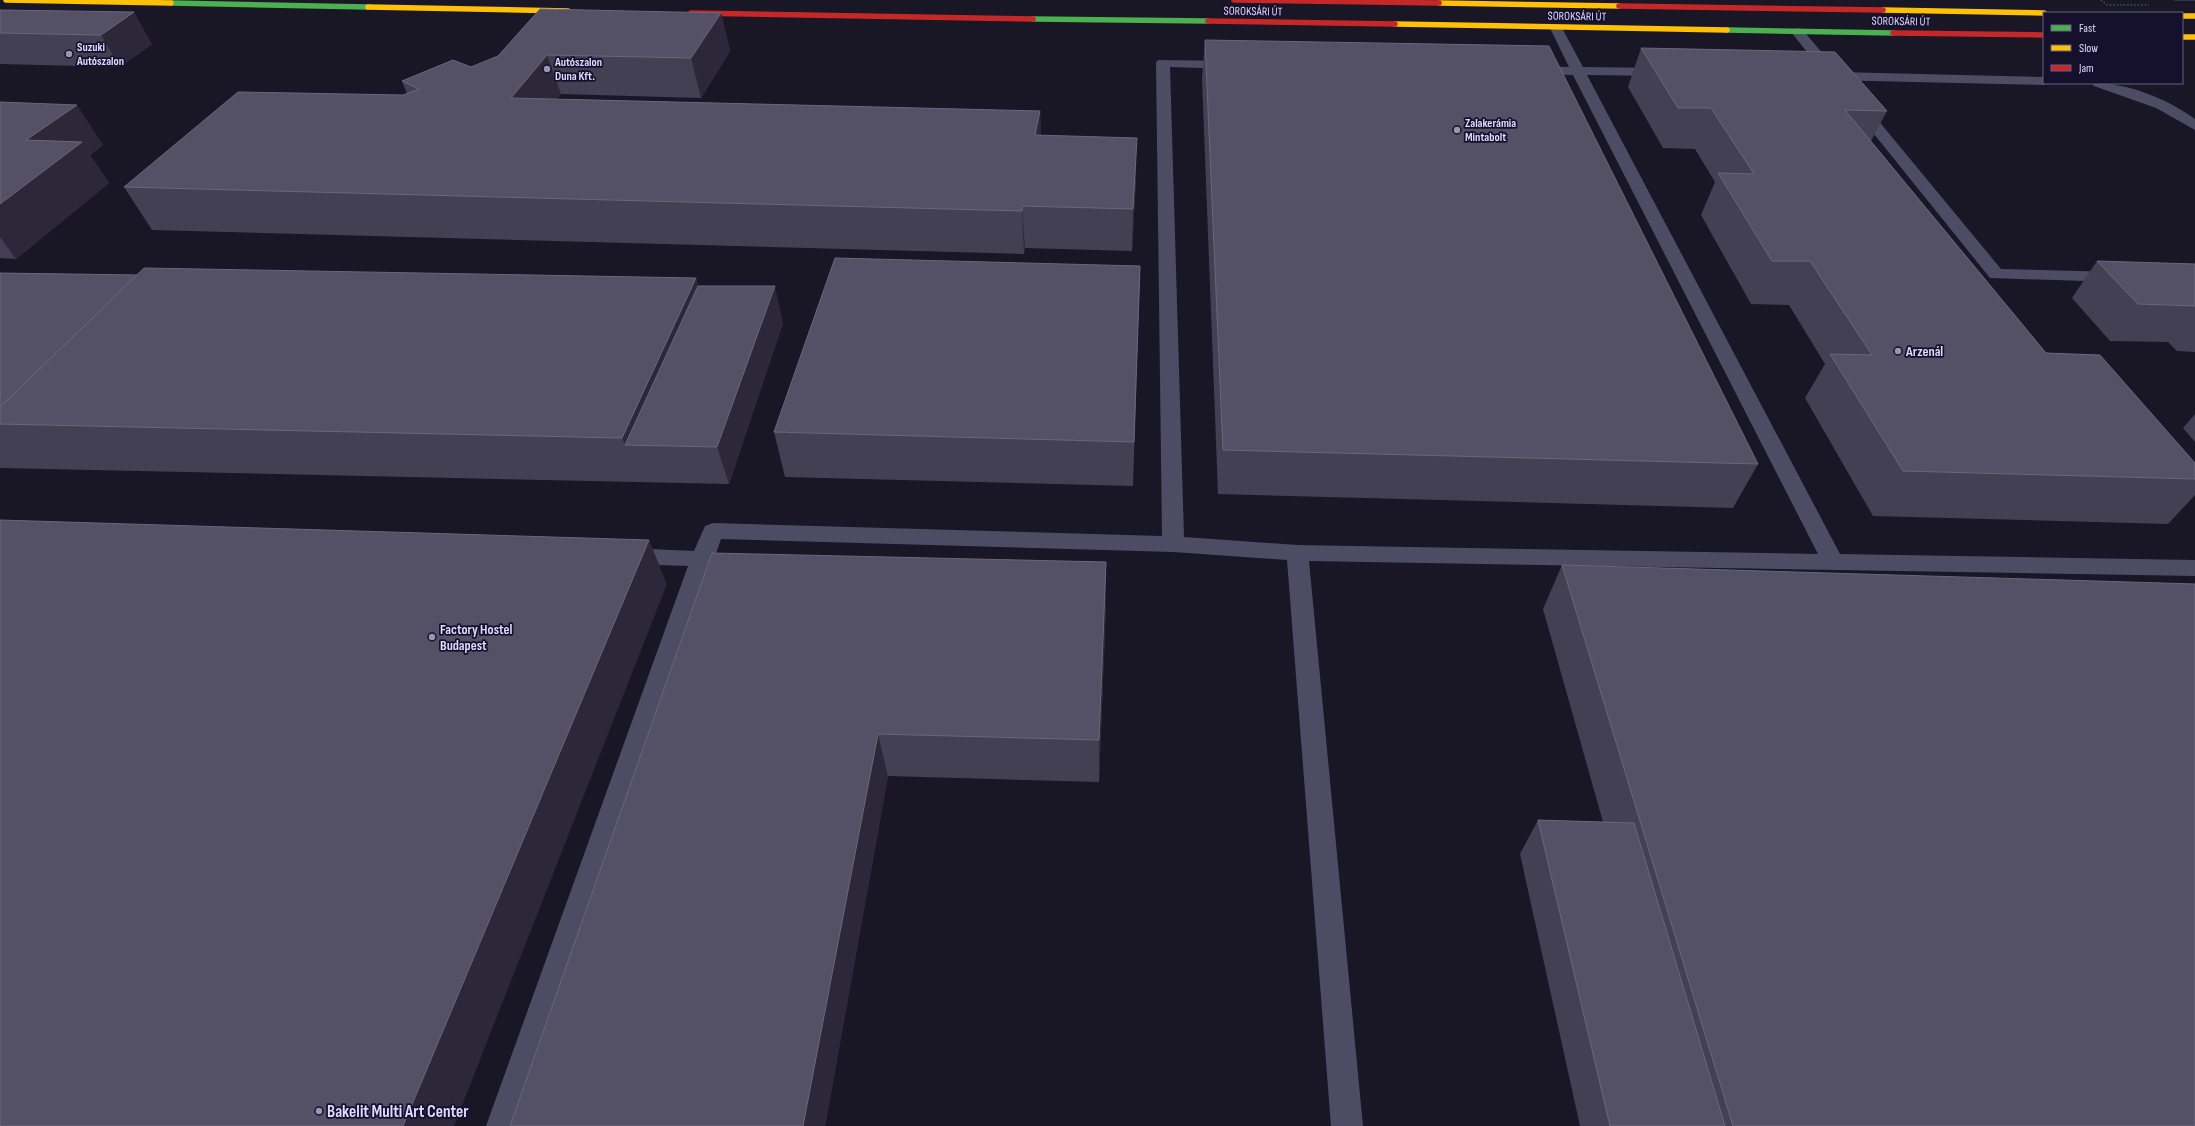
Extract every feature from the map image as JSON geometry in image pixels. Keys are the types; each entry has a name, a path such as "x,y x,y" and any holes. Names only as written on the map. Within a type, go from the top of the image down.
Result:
{"main road":[{"path":"6,0 579,11"},
{"name":"SOROKSÁRI ÚT","path":"1234,0 2043,13"},
{"name":"SOROKSÁRI ÚT","path":"682,13 2043,35"},
{"path":"2183,16 2195,16"},
{"path":"2183,37 2195,37"}],"lane":[{"path":"1556,28 1833,561"},
{"path":"1797,32 1996,274 2131,278"},
{"path":"1173,544 1163,63 1251,65"},
{"path":"1514,70 1674,72"},
{"path":"1810,75 2043,81"},
{"path":"2102,84 2146,98 2183,116 2195,126"},
{"path":"502,1126 702,559 713,532 1173,544 1297,553 2195,568"},
{"path":"1297,553 1347,1126"},
{"path":"607,555 702,559"}],"path":[{"path":"2101,0 2107,5"}],"building":[{"path":"540,9 721,13 691,58 547,55 511,98 1040,111 1035,135 1137,138 1133,209 1022,206 1022,211 124,187 238,92 403,95 419,89 402,81 453,60 471,67 498,56"},
{"path":"0,10 134,12 101,35 0,33"},
{"path":"1205,40 1549,46 1758,464 1223,450"},
{"name":"Arzenál","path":"1641,48 1835,52 1887,111 1845,110 2046,353 2100,355 2195,463 2195,479 1903,471 1830,354 1872,355 1810,261 1772,261 1718,173 1754,174 1711,108 1678,108"},
{"path":"0,102 77,105 26,140 82,142 0,204"},
{"path":"835,258 1140,266 1134,442 774,432"},
{"path":"2097,261 2195,264 2195,306 2138,304"},
{"path":"144,268 696,278 622,438 0,424 0,407"},
{"path":"0,273 137,275 0,407"},
{"path":"698,286 775,286 717,447 625,445"},
{"path":"0,520 649,540 403,1126 0,1126"},
{"path":"712,553 1106,562 1099,740 878,734 803,1126 510,1126"},
{"path":"1562,565 2195,584 2195,1126 1733,1126"},
{"path":"1538,820 1634,823 1725,1126 1610,1126"}],"tram line":[{"path":"2175,0 2195,0"}],"traffic: fast":[{"path":"171,3 368,7"},
{"path":"1033,19 1208,21"},
{"path":"1727,30 1893,33"}],"traffic: slow":[{"path":"6,0 171,3"},
{"path":"1439,3 1619,6"},
{"path":"368,7 568,11"},
{"path":"1883,10 2043,13"},
{"path":"2183,16 2195,16"},
{"path":"1395,24 1727,30"},
{"path":"2183,37 2195,37"}],"traffic: jam":[{"path":"1234,0 1439,3"},
{"path":"1619,6 1883,10"},
{"path":"691,13 1033,19"},
{"path":"1208,21 1395,24"},
{"path":"1893,33 2043,35"}],"place":[{"name":"Suzuki Autószalon","path":"69,54"},
{"name":"Autószalon Duna Kft.","path":"547,69"},
{"name":"Zalakerámia Mintabolt","path":"1457,130"},
{"name":"Arzenál","path":"1898,351"},
{"name":"Factory Hostel Budapest","path":"432,637"},
{"name":"Bakelit Multi Art Center","path":"319,1111"}]}
